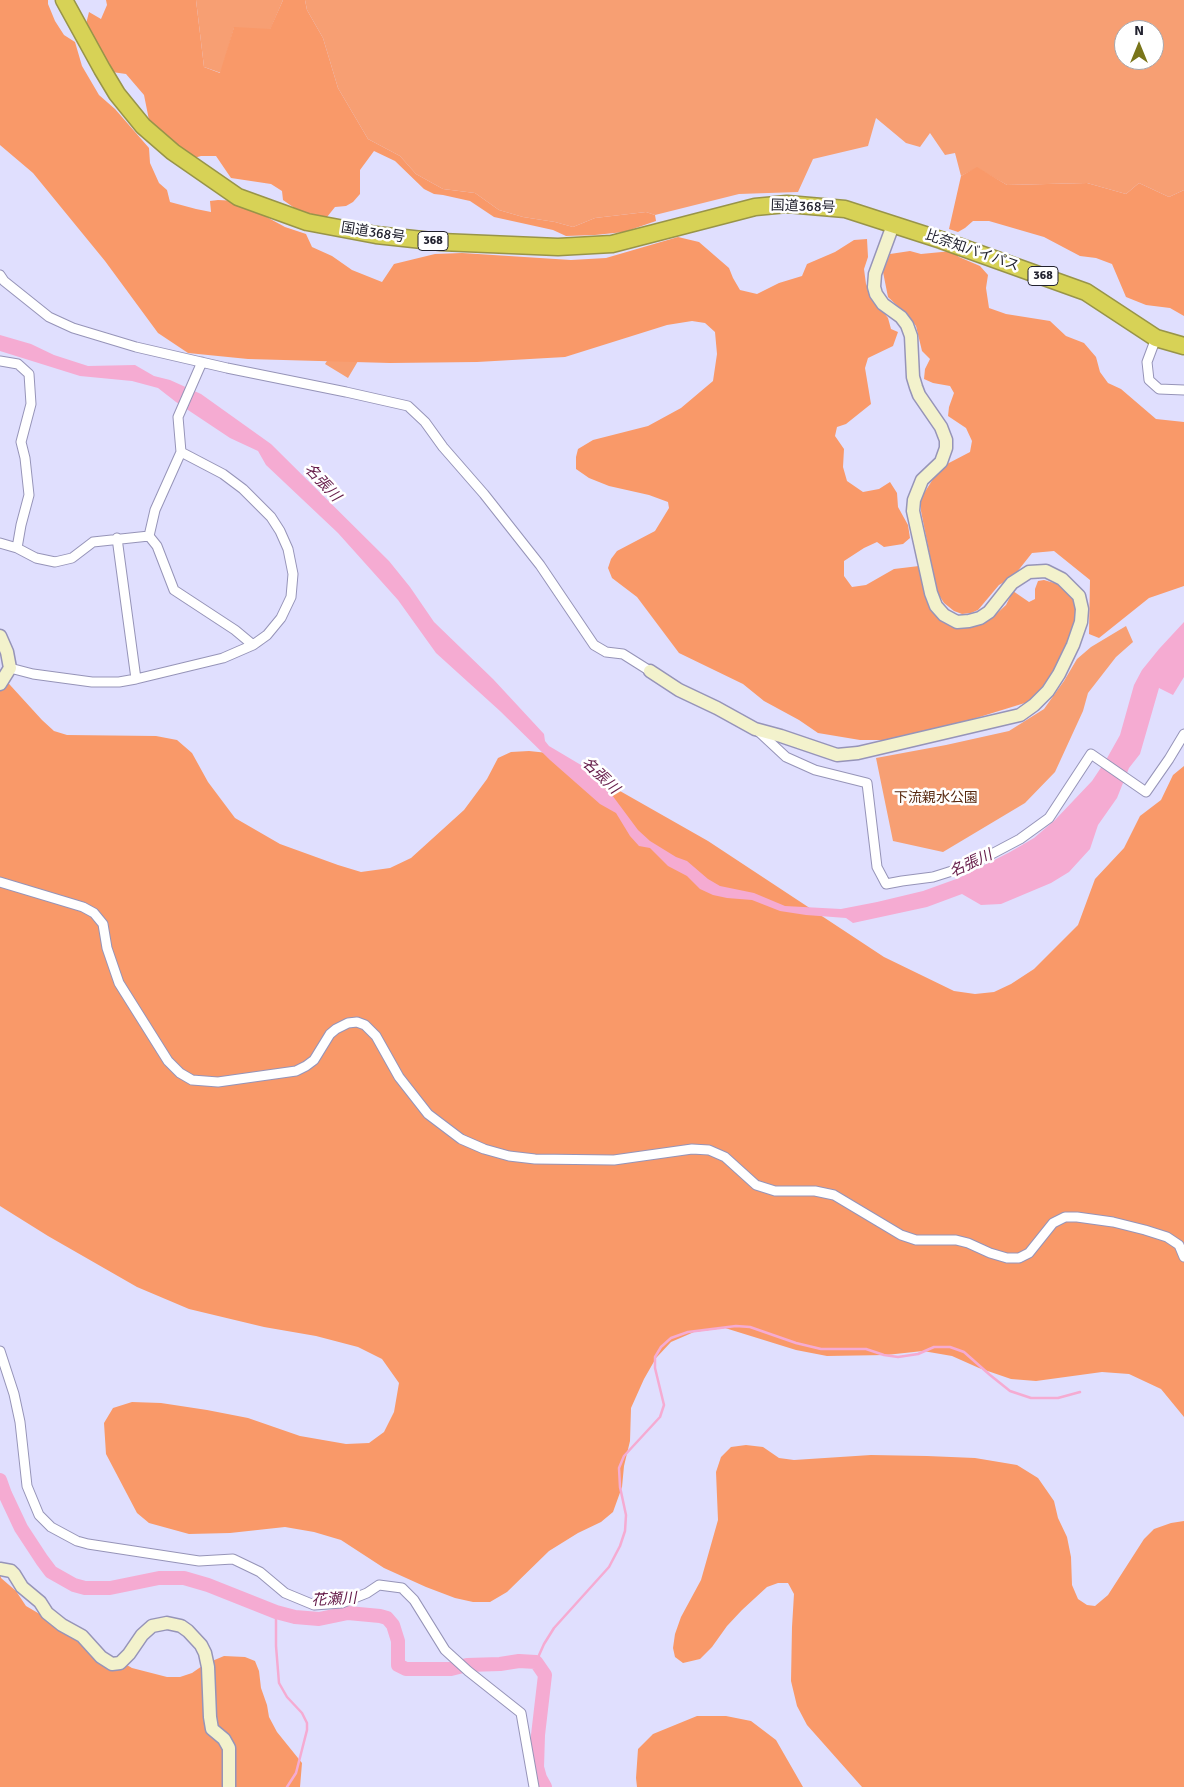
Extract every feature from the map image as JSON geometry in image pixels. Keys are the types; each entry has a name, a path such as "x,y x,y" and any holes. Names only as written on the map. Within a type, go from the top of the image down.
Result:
{"highway":[{"name":"国道368号","path":"64,0 117,94 143,126 173,152 238,197 307,222 376,235 422,240 558,247 612,244 755,207 787,204 845,209 893,225"},
{"name":"比奈知バイパス","path":"893,225 941,240 1086,292 1156,338 1184,346"}],"street":[{"path":"0,274 4,281 49,317 73,328 136,347 408,406 425,422 540,565 594,645 606,652 623,654 678,690 718,708 754,728 837,755 858,753 1020,714 1034,706 1048,692 1073,645 1081,622 1082,609 1079,596 1062,579 1046,571 1029,572 1022,575 1012,583 989,612 980,618 957,622 944,616 936,606 931,593 913,512 918,489 926,476 941,462 946,448 946,440 942,427 919,395 913,377 911,336 907,325 901,317 883,304 876,294 874,287 875,274 893,225"},
{"path":"1156,338 1147,362 1149,380 1159,390 1184,390"},
{"path":"0,361 18,364 29,374 31,404 20,442 25,458 29,495 17,548"},
{"path":"148,536 155,510 181,452 178,417 202,362"},
{"path":"10,668 33,674 92,682 119,682 223,658 253,645 268,635 281,618 291,596 293,574 288,550 280,531 271,517 243,489 223,474 181,452"},
{"path":"0,543 17,548 36,558 55,562 72,558 93,542 148,536"},
{"path":"148,536 157,546 174,590 235,630 253,645"},
{"path":"117,538 136,679"},
{"path":"0,636 7,652 10,668 0,684"},
{"path":"754,728 786,757 815,770 867,783 877,867 886,884 933,877 971,865 1020,840 1049,818 1091,754 1146,792 1184,734"},
{"path":"0,882 69,902 94,913 103,924 107,948 119,984 168,1061 180,1073 192,1080 218,1082 296,1071 314,1060 330,1034 336,1029 348,1023 357,1022 366,1025 376,1036 399,1077 428,1114 461,1139 509,1156 535,1159 614,1160 692,1149 709,1150 725,1157 756,1186 775,1191 815,1191 834,1195 901,1235 916,1240 956,1240 1007,1258 1019,1258 1029,1253 1053,1223 1065,1217 1077,1217 1113,1222 1167,1238 1179,1245 1184,1257"},
{"path":"0,1352 14,1394 20,1422 27,1486 39,1515 51,1527 77,1541 88,1544 199,1561 233,1559 260,1572 285,1593 314,1605 342,1602 367,1593 379,1585 402,1588 414,1600 445,1650 522,1714 534,1787"},
{"path":"0,1569 11,1571 22,1587 40,1602 47,1613 62,1625 82,1636 101,1657 112,1664 120,1663 129,1654 142,1635 152,1626 167,1623 181,1626 188,1631 206,1653 212,1729 224,1739 229,1748 229,1787"}],"green space":[{"path":"196,0 283,0 270,30 234,28 221,73 204,67"},
{"path":"305,0 1184,0 1184,190 1169,197 1139,183 1126,194 1087,183 1007,185 977,168 961,176 955,153 945,155 930,133 920,147 906,143 876,118 868,146 813,159 798,192 739,194 655,215 646,212 595,218 573,227 499,210 475,193 443,189 416,174 400,156 368,139 338,88 323,38 307,10"},
{"path":"336,347 358,361 348,378 325,364"},
{"name":"下流親水公園","path":"1126,626 1133,642 1116,657 1088,693 1083,711 1055,772 1025,803 943,852 893,841 876,758 1009,731 1044,709 1077,659 1091,647"}],"shaded area":[{"path":"0,0 48,0 55,21 64,35 75,42 82,66 99,95 115,109 149,148 150,163 159,183 167,190 170,202 211,212 210,201 237,201 285,227 306,234 312,247 332,256 352,270 382,282 394,264 435,254 462,253 571,260 606,258 678,237 699,242 729,268 740,290 757,294 779,283 802,276 807,264 835,252 854,240 867,239 868,257 864,269 866,284 874,300 888,318 891,329 898,332 893,346 868,358 865,368 871,404 846,424 837,427 835,436 844,449 843,467 847,481 863,492 879,489 890,482 897,493 898,507 908,525 910,538 903,544 884,547 877,542 864,548 844,561 844,576 852,587 866,585 894,569 919,566 926,599 937,617 950,625 969,627 991,619 1006,605 1013,591 1029,602 1035,599 1035,589 1038,581 1044,580 1061,585 1073,595 1078,620 1054,676 1028,702 918,736 889,740 860,740 818,733 764,701 743,684 679,653 637,597 612,578 608,568 611,559 617,551 655,531 669,508 668,502 649,495 609,486 589,478 576,469 576,457 578,449 593,440 648,426 681,408 713,381 717,354 715,332 705,323 692,321 667,325 565,357 477,362 390,363 248,359 188,353 158,333 105,261 33,173 0,145"},
{"path":"106,0 196,0 204,67 220,73 234,27 270,29 283,0 305,0 307,10 323,38 338,88 368,139 400,156 416,174 443,189 475,193 499,210 573,227 595,218 646,212 655,215 656,221 624,232 566,236 553,230 494,217 470,201 434,194 424,189 395,161 374,151 360,170 360,194 353,202 346,206 335,207 327,217 312,216 296,209 283,200 282,191 271,184 231,178 216,156 194,158 175,149 149,120 144,95 126,74 112,72 86,24 89,12 101,19 107,5"},
{"path":"977,167 1007,185 1087,183 1126,194 1139,183 1169,197 1184,190 1184,316 1170,308 1146,305 1126,297 1112,264 1096,258 1080,256 1044,237 989,221 973,221 958,232 949,229 961,176"},
{"path":"910,251 921,254 952,251 959,257 980,266 988,275 986,288 989,308 1006,314 1050,321 1066,336 1084,343 1096,357 1100,372 1108,383 1121,389 1156,419 1184,422 1184,586 1149,598 1099,638 1089,634 1090,580 1054,551 1032,553 1013,577 999,585 978,610 962,614 954,611 944,603 937,592 921,511 921,498 933,479 947,464 970,452 972,441 966,428 948,416 954,393 950,386 933,383 924,379 925,369 930,359 922,351 916,326 888,297 883,272 890,254"},
{"path":"0,335 31,344 54,355 88,366 135,365 154,376 170,380 201,394 271,444 389,561 434,622 493,679 544,734 545,741 549,746 581,765 612,795 638,830 650,841 676,857 687,861 708,879 720,886 754,893 785,906 841,909 923,891 959,878 1010,852 1034,838 1055,820 1092,781 1120,735 1134,685 1142,670 1184,622 1184,677 1173,695 1159,688 1140,754 1129,768 1117,798 1098,825 1090,849 1069,872 1051,883 1001,904 981,905 962,894 927,907 853,923 846,918 780,911 752,900 713,895 700,889 687,876 668,866 650,848 639,846 630,836 616,813 600,804 550,760 500,711 436,653 398,600 338,533 266,465 258,451 230,438 158,388 132,381 80,376 0,351"},
{"path":"0,674 54,731 67,735 156,736 177,740 192,753 208,782 235,818 280,844 361,872 390,868 411,858 464,810 487,779 498,758 511,752 548,753 583,770 708,841 884,957 954,991 975,994 994,992 1011,984 1034,969 1078,925 1095,879 1124,848 1140,816 1161,800 1173,775 1184,766 1184,1417 1161,1389 1129,1374 1102,1372 1036,1381 1011,1379 952,1356 923,1351 886,1355 827,1356 796,1350 725,1328 694,1332 671,1342 656,1358 631,1408 630,1441 624,1466 622,1487 613,1512 601,1522 578,1533 549,1551 507,1592 490,1602 473,1602 455,1598 426,1587 384,1568 341,1540 314,1532 285,1527 230,1533 189,1534 149,1523 137,1513 106,1454 104,1423 113,1408 132,1402 161,1403 248,1418 300,1436 346,1444 369,1443 384,1432 394,1412 399,1383 382,1359 358,1347 316,1336 264,1327 189,1309 137,1287 0,1206"},
{"path":"746,1445 763,1447 779,1458 794,1460 871,1455 927,1456 975,1458 1017,1465 1038,1478 1054,1501 1058,1518 1067,1537 1071,1557 1072,1585 1078,1599 1087,1605 1095,1606 1108,1595 1144,1539 1154,1529 1184,1521 1184,1787 862,1787 807,1725 797,1706 791,1681 794,1594 788,1583 778,1583 767,1587 727,1626 712,1647 700,1659 683,1663 675,1657 673,1648 675,1634 681,1617 701,1580 718,1520 716,1472 721,1457 731,1447"},
{"path":"0,1572 1,1578 16,1591 26,1606 132,1668 167,1677 180,1677 192,1673 205,1664 224,1656 245,1657 255,1661 269,1717 277,1732 302,1763 300,1787 0,1787"},
{"path":"697,1716 726,1716 751,1721 776,1740 803,1787 637,1787 638,1749 653,1734"}],"waterway":[{"path":"536,1662 554,1628 609,1567 620,1546 625,1531 626,1515 620,1487 619,1468 624,1456 660,1417 664,1405 655,1368 655,1357 661,1347 671,1338 688,1332 736,1326 750,1327 796,1343 821,1349 866,1349 898,1357 918,1354 934,1347 950,1347 964,1352 1010,1391 1031,1398 1058,1398 1080,1392"},
{"name":"花瀬川","path":"0,1480 21,1528 42,1560 51,1572 74,1585 85,1588 110,1588 159,1578 184,1578 208,1585 276,1612 295,1617 319,1619 348,1613 380,1616 387,1618 393,1625 398,1641 398,1665 406,1669 451,1669 467,1665 500,1664 519,1661 536,1662 545,1675 538,1735 537,1767 545,1787"},
{"path":"276,1612 279,1683 287,1697 302,1713 307,1723 307,1730 296,1773 287,1787"}],"water label":[{"name":"名張川","path":"322,483"},
{"name":"名張川","path":"600,776"},
{"name":"名張川","path":"971,864"}]}
